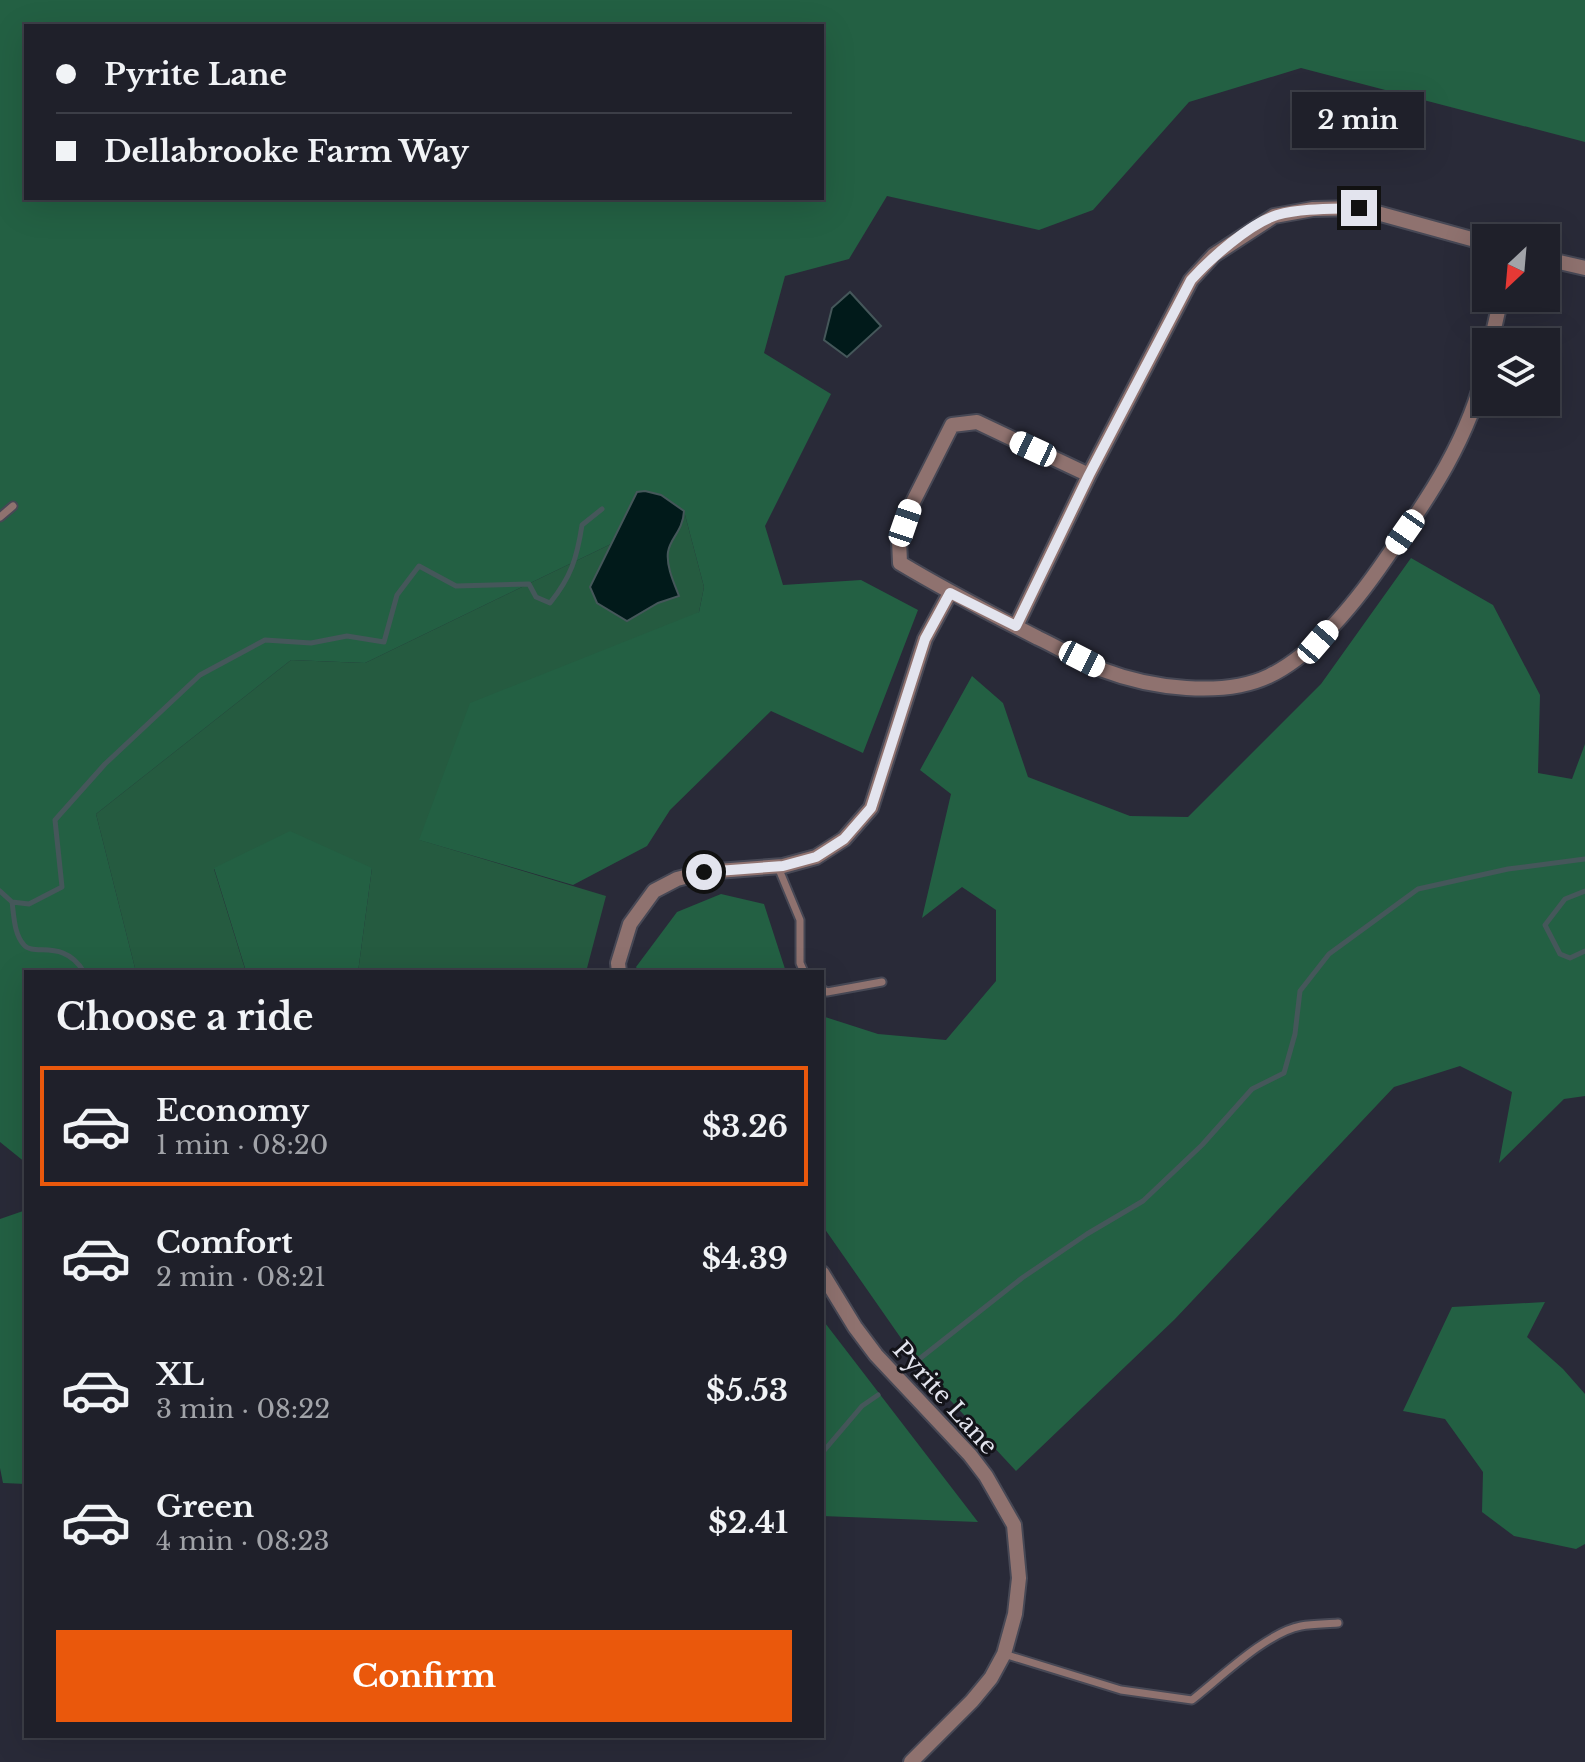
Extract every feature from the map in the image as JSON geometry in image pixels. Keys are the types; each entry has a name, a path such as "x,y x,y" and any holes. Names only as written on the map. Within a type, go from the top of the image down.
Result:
{"street":[{"path":"1016,626 1089,475 1191,280 1214,255 1274,216 1313,209 1359,208 1472,239"},
{"path":"1560,262 1585,268"},
{"path":"1089,475 977,422 952,425 910,508 899,539 900,563 950,593 1104,671 1159,685 1221,689 1269,676 1318,642 1372,579 1422,509 1460,444 1472,408"},
{"path":"619,970 618,963 630,924 654,891 677,879 704,872 778,867 816,857 844,839 871,808 925,639 950,593"},
{"name":"Pyrite Lane","path":"824,1276 876,1355 970,1455 1014,1525 1019,1578 1015,1614 1004,1654 991,1678 972,1701 911,1762"}],"lane":[{"path":"0,517 13,506"},
{"path":"778,867 800,920 800,963 803,970"},
{"path":"824,990 882,982"},
{"path":"1004,1654 1121,1690 1192,1700 1266,1642 1298,1626 1338,1623"}],"green space":[{"path":"0,0 1585,0 1585,142 1301,68 1189,102 1093,210 1039,230 887,196 849,259 785,276 764,353 831,394 765,526 783,585 861,580 918,610 863,753 771,711 670,810 647,846 573,885 419,840 470,703 699,612 704,587 684,511 661,495 637,492 611,544 365,663 291,660 96,814 135,970 24,970 24,1161 0,1142"},
{"path":"684,511 704,587 699,612 420,840 606,896 587,970 358,970 372,868 214,869 245,969 135,970 96,814 291,660 365,663 611,544 590,587 627,621 658,603 679,596 668,552"},
{"path":"1411,558 1493,605 1540,695 1538,773 1572,779 1585,744 1585,1096 1564,1099 1499,1163 1512,1092 1460,1066 1394,1087 1175,1319 1016,1471 926,1374 824,1228 824,1017 878,1034 946,1040 996,981 996,910 962,887 922,918 951,794 920,770 972,676 1003,703 1028,777 1130,816 1188,817 1321,684"},
{"path":"290,831 372,868 358,970 240,970 245,968 214,868"},
{"path":"721,894 764,904 785,970 638,970 636,967 677,912"},
{"path":"24,1211 24,1484 3,1483 0,1468 0,1219"},
{"path":"1545,1302 1527,1337 1563,1369 1585,1394 1585,1544 1576,1549 1514,1536 1482,1512 1483,1472 1445,1419 1403,1411 1452,1307"},
{"path":"824,1322 978,1522 824,1516"}],"shaded area":[{"path":"850,292 881,326 847,357 824,340 832,308"},
{"path":"637,492 661,495 684,511 668,552 669,569 679,596 658,603 627,621 597,603 590,587"}],"waterway":[{"path":"12,902 29,904 62,887 55,820 105,764 200,675 265,640 311,643 347,636 384,642 397,595 419,566 456,586 529,584 536,597 550,603 572,567 582,525 602,509"},
{"path":"918,1360 1022,1278 1143,1201 1202,1145 1252,1089 1284,1073 1295,1034 1300,991 1329,954 1418,889 1508,869 1585,859"},
{"path":"0,891 12,902 16,930 24,945 68,955 82,970"},
{"path":"1585,891 1565,899 1545,925 1560,954 1570,958 1585,951"},
{"path":"824,1451 862,1406 878,1395"}],"route":[{"path":"704,872 783,866 816,857 844,839 871,808 925,639 950,593 1016,626 1089,475 1191,280 1214,255 1274,216 1313,209 1359,208"}]}
